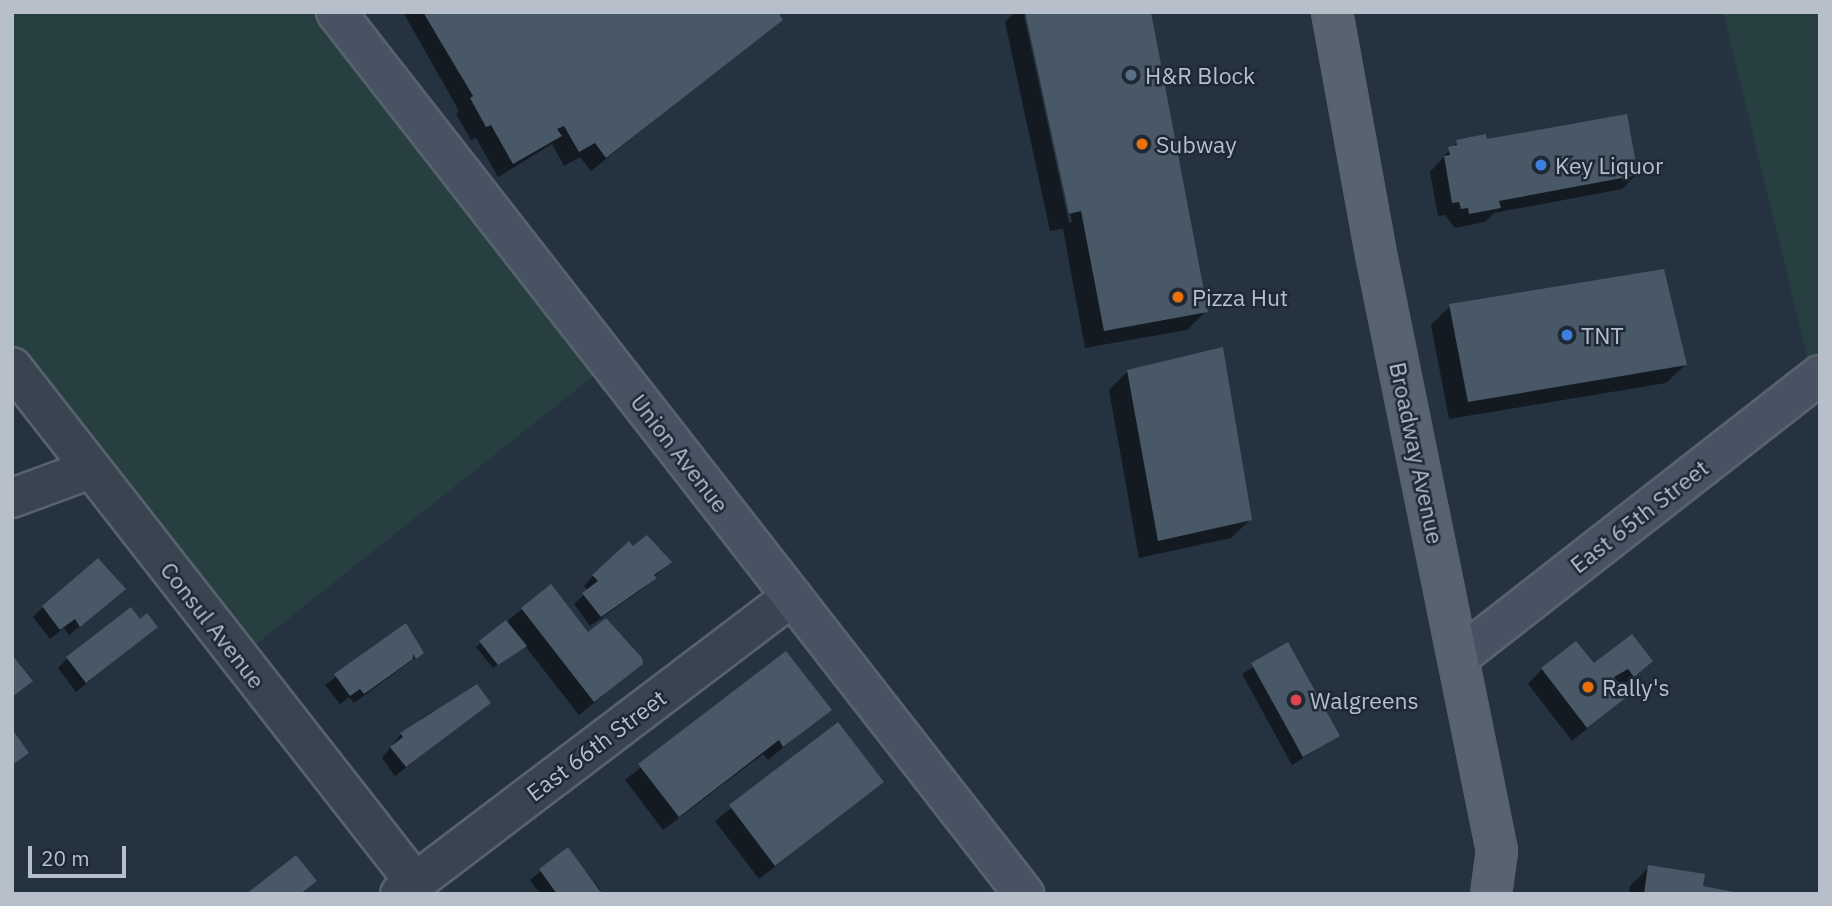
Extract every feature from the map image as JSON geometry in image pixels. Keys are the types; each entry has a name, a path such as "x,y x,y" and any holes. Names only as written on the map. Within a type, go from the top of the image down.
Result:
{"main road":[{"name":"Union Avenue","path":"336,12 1024,894"},
{"name":"Broadway Avenue","path":"1332,12 1377,259 1497,851 1491,894"},
{"name":"East 65th Street","path":"1459,657 1820,375"}],"street":[{"name":"Consul Avenue","path":"12,367 407,888"},
{"path":"12,498 91,469"},
{"name":"East 66th Street","path":"407,888 792,596"}],"green space":[{"path":"12,12 336,12 610,363 239,658 12,364"},
{"path":"1723,12 1820,12 1820,351 1808,360"}],"building":[{"path":"423,12 778,12 783,20 606,158 595,143 579,152 564,126 557,129 562,136 513,164 491,125 486,127 470,98 473,96"},
{"path":"1025,12 1151,12 1208,312 1104,331 1081,211 1069,214"},
{"name":"Key Liquor","path":"1627,114 1638,175 1499,201 1501,208 1469,214 1468,208 1461,209 1459,202 1452,203 1444,156 1450,155 1448,147 1457,145 1456,140 1486,134 1487,139"},
{"name":"TNT","path":"1664,269 1687,365 1468,402 1449,304"},
{"path":"1223,347 1252,520 1158,541 1127,370"},
{"path":"647,535 672,562 654,575 657,578 601,617 582,593 598,581 592,575 629,541 633,546"},
{"path":"98,558 126,589 80,627 75,619 60,630 42,606"},
{"path":"551,584 588,632 606,618 642,658 643,664 594,702 521,608"},
{"path":"131,607 140,619 147,613 158,627 86,683 66,657"},
{"path":"506,620 527,646 498,665 479,641"},
{"path":"406,623 424,653 416,659 413,654 413,659 364,694 360,689 350,696 334,674"},
{"name":"Rally's","path":"1632,634 1653,661 1634,677 1628,669 1614,677 1628,696 1587,728 1541,668 1576,641 1594,663"},
{"name":"Walgreens","path":"1288,642 1340,736 1303,757 1251,663"},
{"path":"786,651 832,710 783,747 779,740 679,817 638,764"},
{"path":"12,655 33,681 12,697"},
{"path":"477,684 491,703 406,767 390,747 403,737 400,733"},
{"path":"838,722 884,782 775,866 729,805"},
{"path":"12,729 29,753 12,765"},
{"path":"568,847 600,891 609,894 557,894 539,869"},
{"path":"296,855 317,881 300,894 246,894"},
{"path":"1648,865 1705,874 1703,886 1744,894 1644,894"}],"place":[{"name":"H&R Block","path":"1131,75"},
{"name":"Subway","path":"1142,144"},
{"name":"Key Liquor","path":"1541,165"},
{"name":"Pizza Hut","path":"1178,297"},
{"name":"TNT","path":"1567,335"},
{"name":"Rally's","path":"1588,687"},
{"name":"Walgreens","path":"1296,700"}]}
